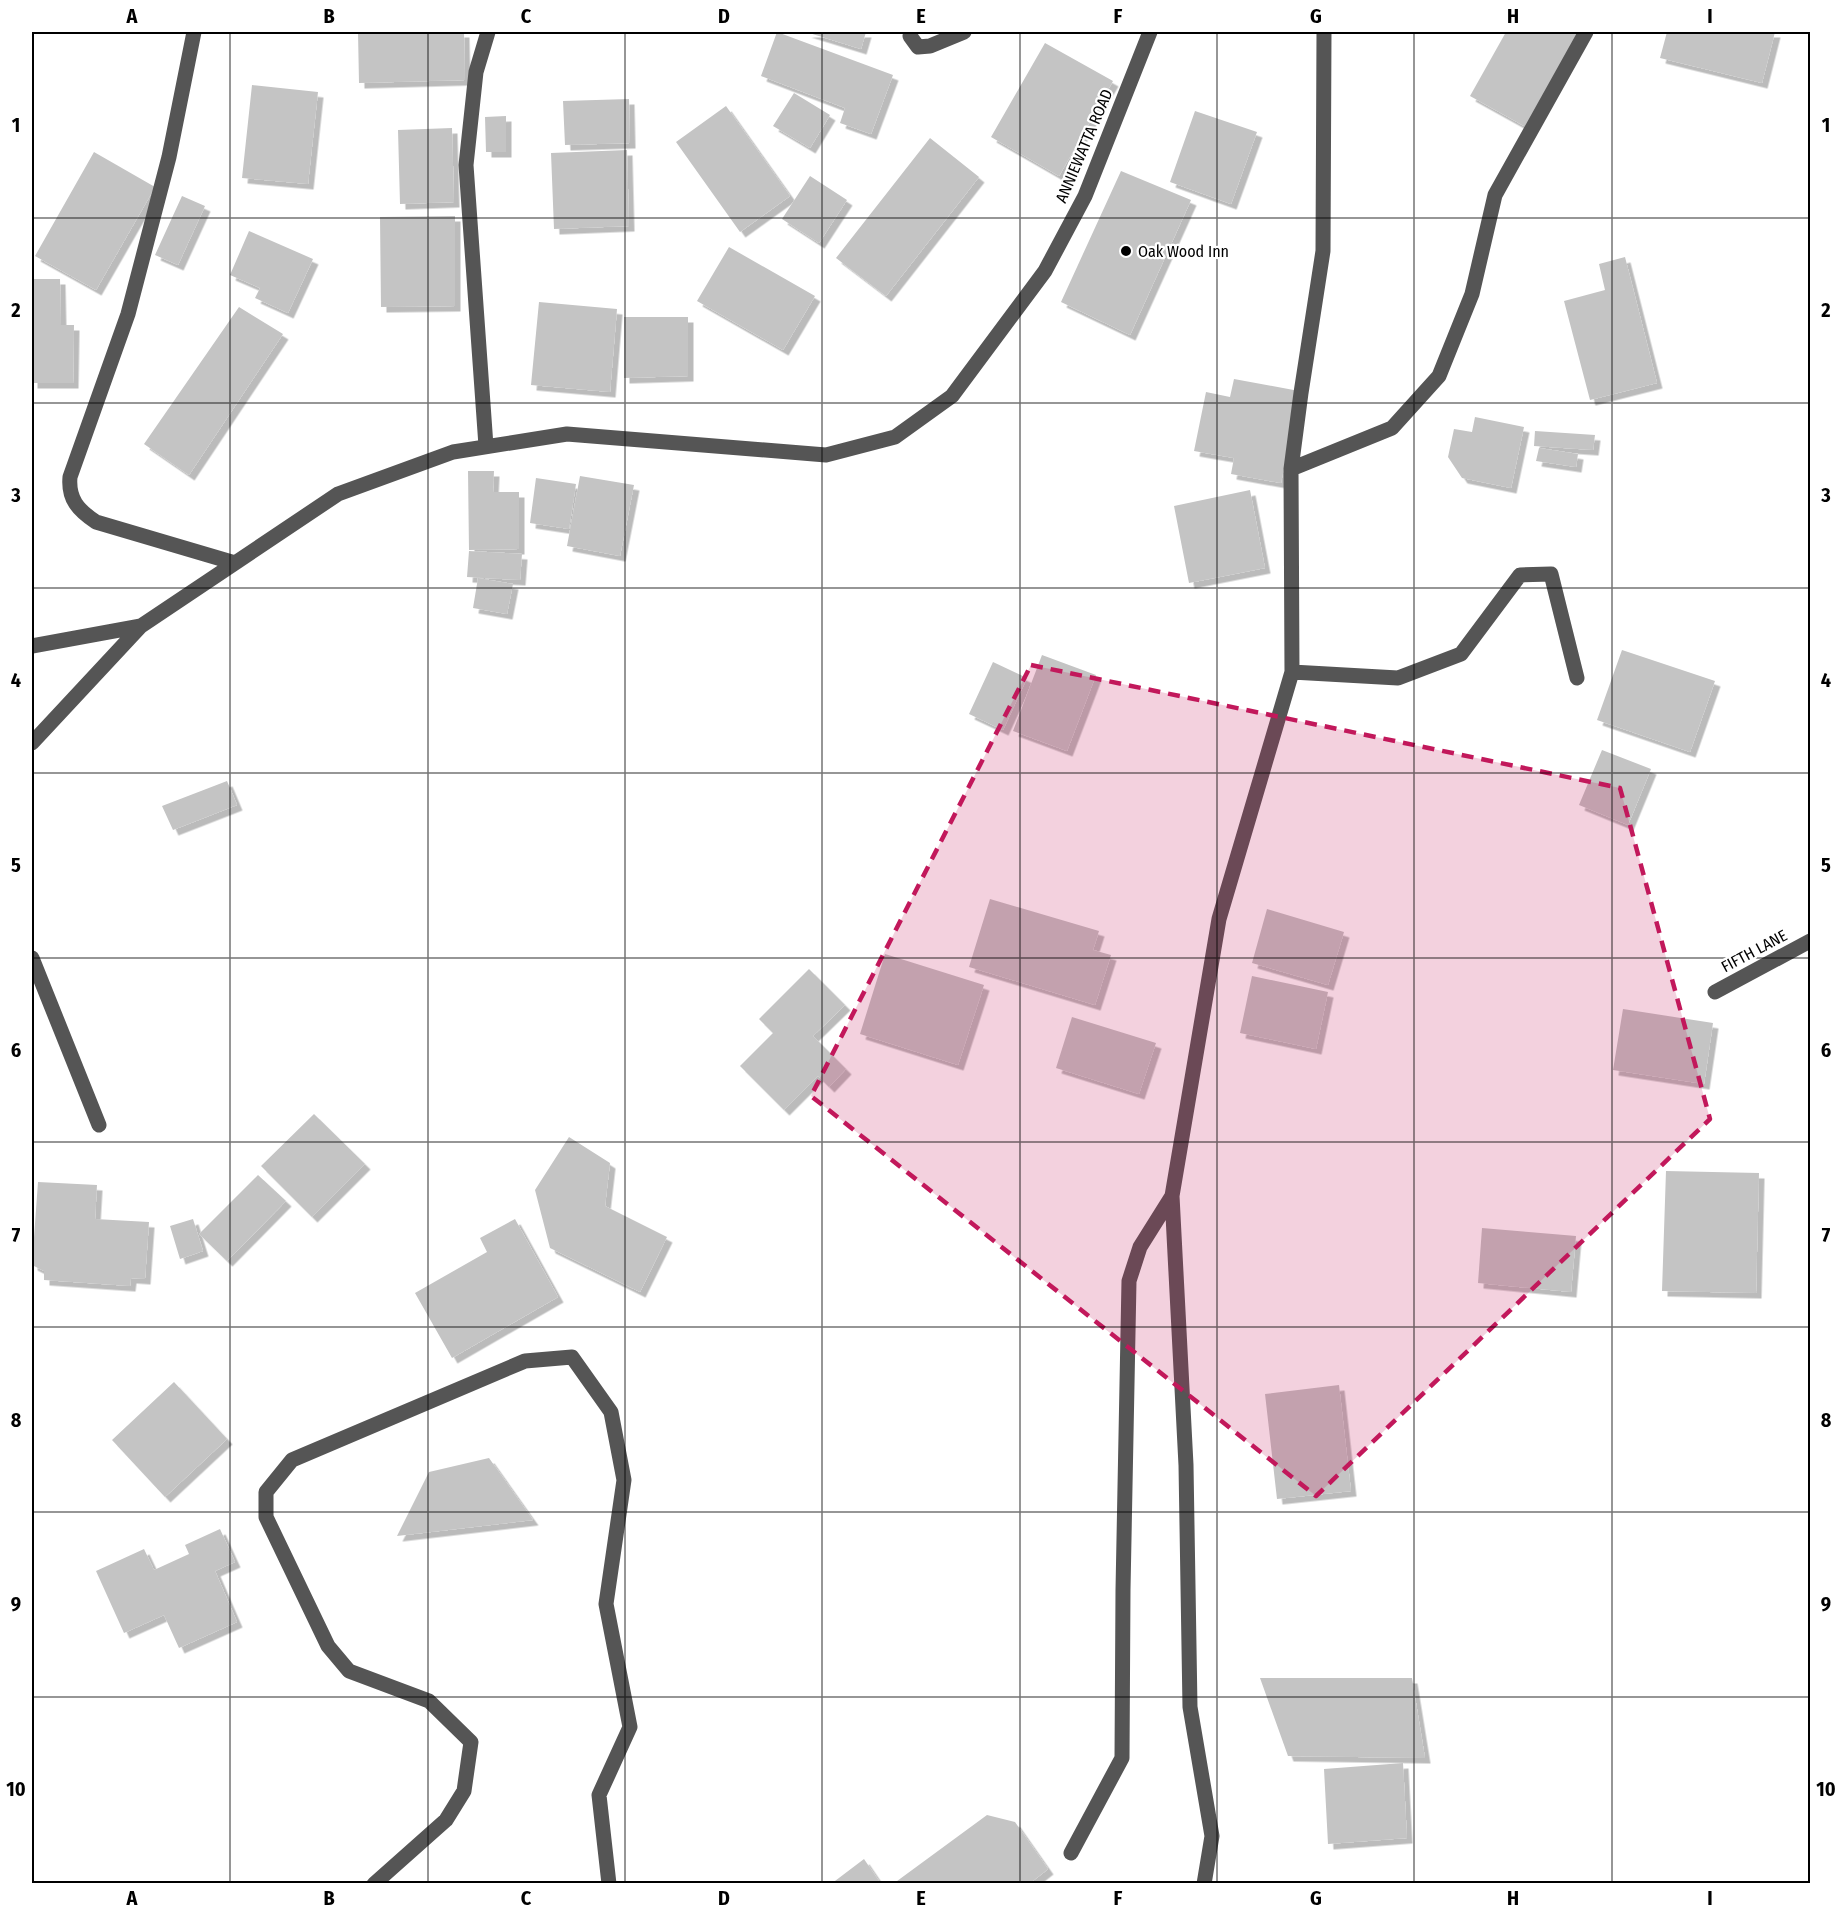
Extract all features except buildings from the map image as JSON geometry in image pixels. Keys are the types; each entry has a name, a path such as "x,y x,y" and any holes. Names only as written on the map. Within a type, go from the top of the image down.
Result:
{"street":[{"path":"194,32 170,157 128,314 70,477 69,488 80,511 96,522 235,563"},
{"path":"486,446 466,165 476,72 488,32"},
{"path":"911,32 910,36 918,46 930,46 964,32"},
{"name":"ANNIEWATTA ROAD","path":"141,626 338,494 453,452 567,434 826,454 895,437 952,396 1045,271 1085,196 1150,32"},
{"path":"1204,1884 1212,1836 1190,1707 1186,1466 1172,1196 1220,919 1293,672 1292,469 1323,251 1323,32"},
{"path":"1292,469 1392,428 1439,376 1472,294 1495,195 1586,32"},
{"path":"1293,672 1398,678 1409,674 1461,654 1520,575 1551,574 1577,678"},
{"path":"32,646 141,626"},
{"path":"32,743 141,626"},
{"name":"FIFTH LANE","path":"1714,992 1810,941"},
{"path":"32,958 99,1125"},
{"path":"1071,1853 1122,1758 1129,1281 1140,1247 1172,1196"},
{"path":"374,1884 446,1820 464,1791 471,1742 429,1701 349,1671 328,1647 266,1517 266,1492 292,1460 525,1361 572,1357 612,1412 624,1480 606,1604 630,1727 599,1795 609,1884"}],"highlighted area":[{"path":"1031,665 1620,788 1710,1119 1316,1496 811,1096"}],"place":[{"name":"Oak Wood Inn","path":"1126,251"}]}
